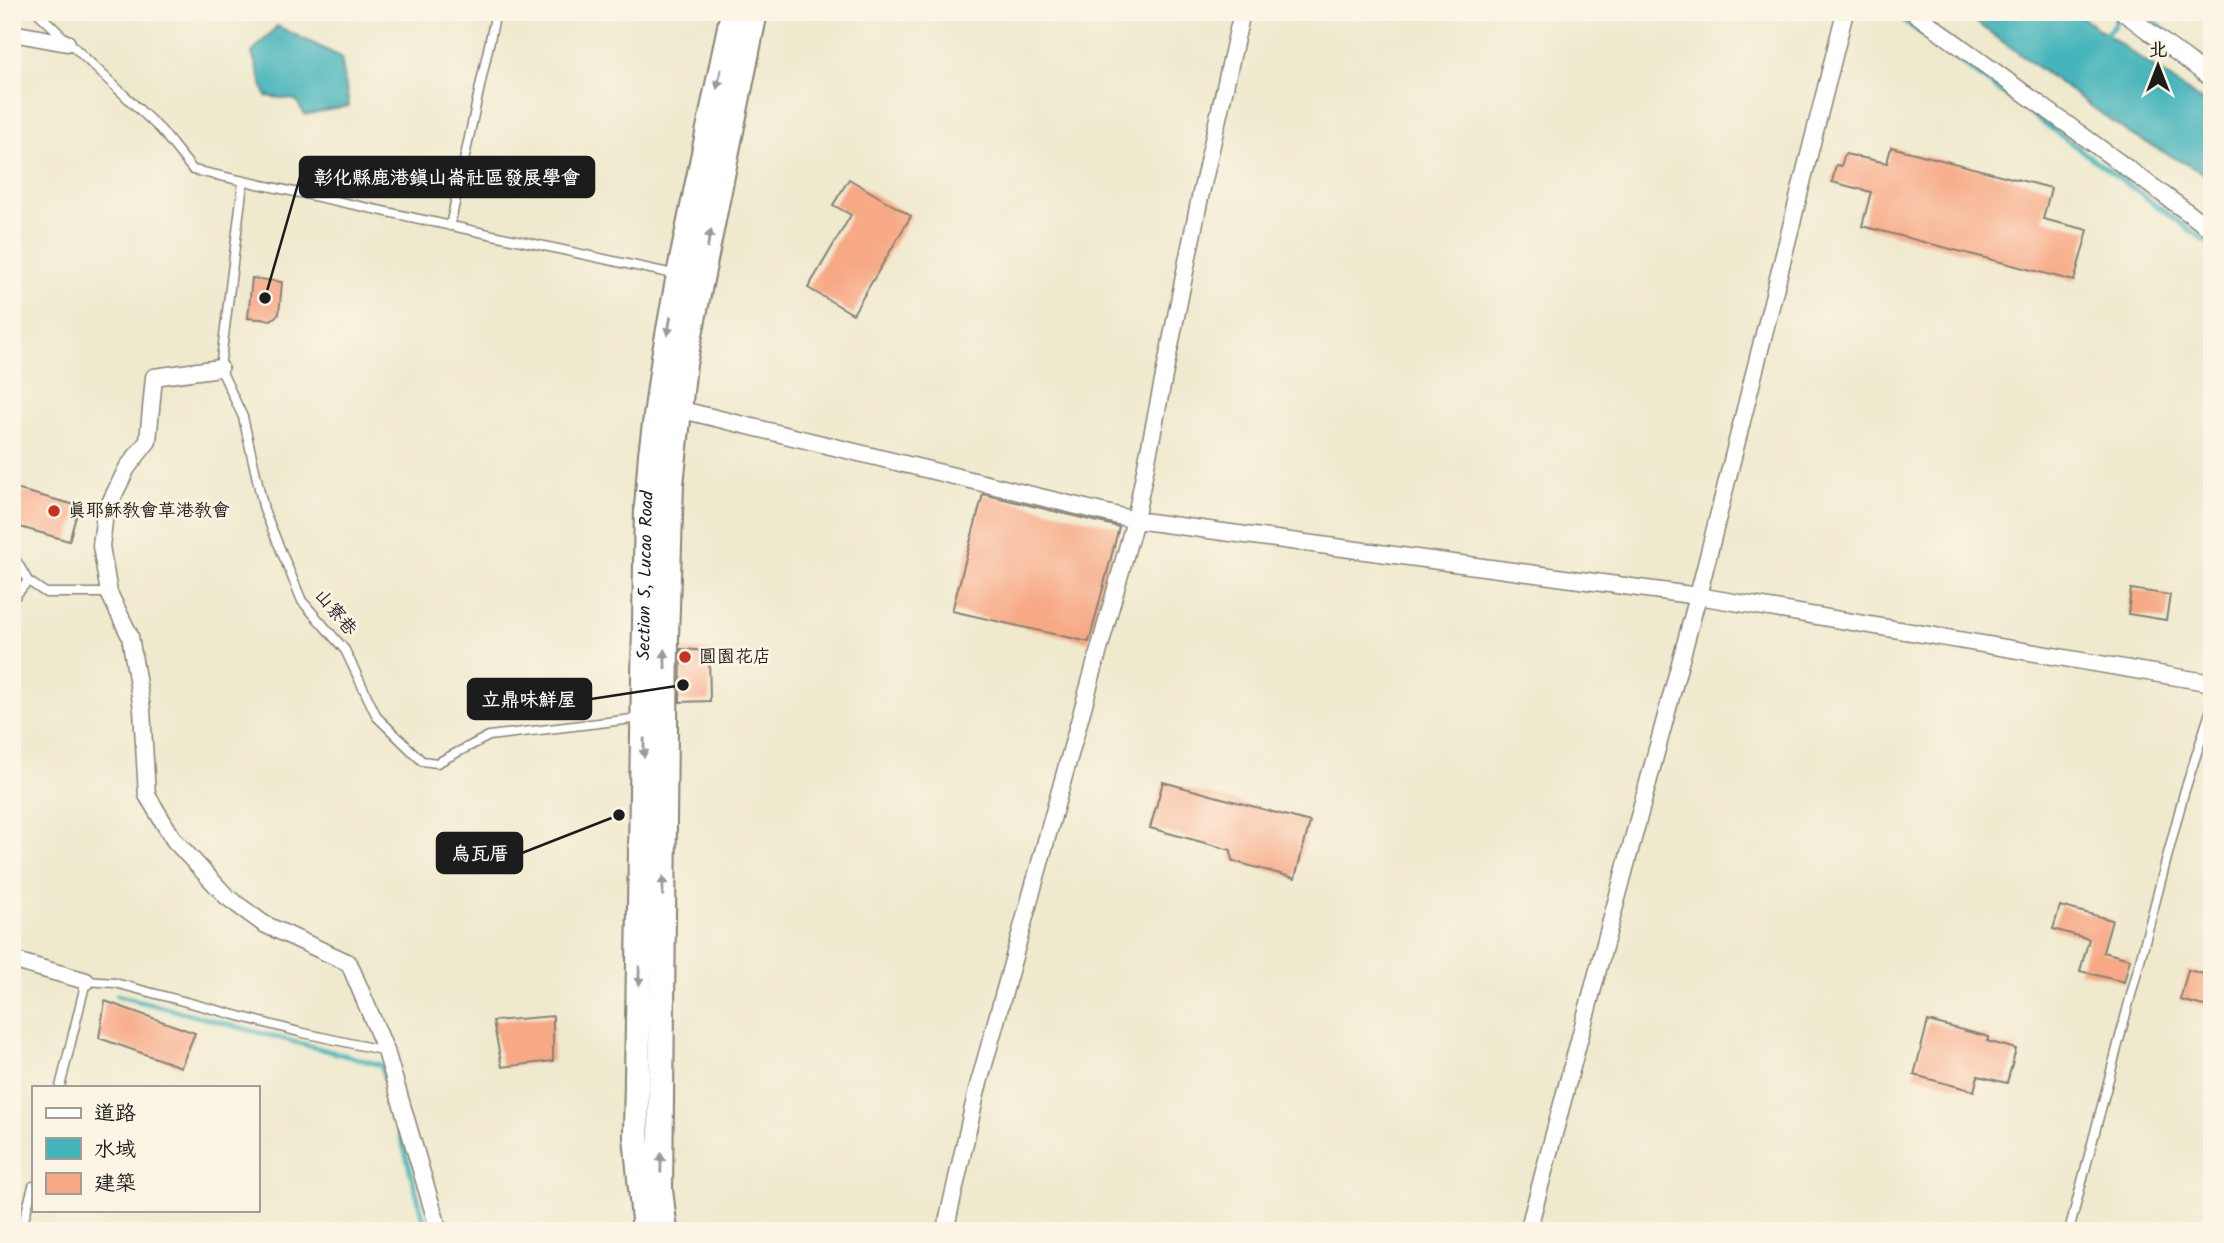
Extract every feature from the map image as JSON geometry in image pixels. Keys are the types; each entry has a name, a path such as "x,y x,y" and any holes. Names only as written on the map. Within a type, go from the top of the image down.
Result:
{"main road":[{"name":"Section 5, Lucao Road","path":"645,1231 636,1136 655,718 690,278 733,12"},
{"name":"Section 5, Lucao Road","path":"665,1231 660,1190 655,718 647,509 651,454 664,357 690,278 755,12"}],"street":[{"path":"945,1231 977,1090 1135,520 1199,202 1242,12"},
{"path":"1528,1231 1698,596 1845,12"},
{"path":"1913,12 2212,230"},
{"path":"2123,12 2212,79"},
{"path":"12,33 67,43"},
{"path":"220,368 154,377 148,440 127,468 105,513 101,547 109,593 130,636 142,709 147,795 174,841 227,898 264,924 349,962 386,1051 439,1231"},
{"path":"678,409 1135,520 1698,596 2212,683"},
{"path":"12,960 86,981"}],"lane":[{"path":"37,12 161,130 194,170 243,183 690,278"},
{"path":"450,226 496,12"},
{"path":"220,368 243,183"},
{"name":"山寮巷","path":"220,368 243,417 264,510 302,601 345,650 377,717 422,761 437,763 489,736 655,718"},
{"path":"12,553 28,581 46,593 109,593"},
{"path":"12,600 28,581"},
{"path":"2069,1231 2184,793 2212,706"},
{"path":"60,1086 86,981 115,983 386,1051"},
{"path":"21,1231 32,1190"}],"water":[{"path":"1962,12 2074,12 2212,108 2212,178 2128,133"},
{"path":"277,26 341,57 349,106 305,115 296,100 266,96 252,53"}],"building":[{"path":"1891,147 2051,188 2043,219 2088,230 2074,281 1862,226 1871,192 1832,182 1836,165 1841,166 1845,154 1887,163"},
{"path":"849,179 911,216 853,314 808,288 851,215 833,205"},
{"path":"252,278 282,282 279,314 271,320 248,318"},
{"name":"真耶穌教會草港教會","path":"12,488 79,506 69,541 13,525 17,509 12,508"},
{"path":"983,494 1119,527 1089,642 952,611"},
{"path":"2131,589 2170,595 2166,620 2128,614"},
{"path":"681,649 709,651 710,701 680,702"},
{"path":"1163,782 1310,822 1295,878 1232,861 1231,850 1150,828"},
{"path":"2060,906 2112,920 2103,952 2130,959 2124,982 2080,971 2089,939 2053,929"},
{"path":"2188,970 2212,976 2212,1008 2180,1000"},
{"path":"105,1001 195,1033 181,1067 99,1038"},
{"path":"553,1016 553,1061 502,1067 493,1021"},
{"path":"1928,1021 1989,1037 1987,1041 2016,1049 2007,1083 1978,1076 1974,1091 1914,1075"}],"waterway":[{"path":"1892,12 2212,246"},
{"path":"2101,38 2114,26 2118,12"},
{"path":"2142,12 2212,66"},
{"path":"117,995 381,1065 427,1231"}],"place":[{"name":"彰化縣鹿港鎮山崙社區發展學會","path":"265,298"},
{"name":"真耶穌教會草港教會","path":"54,511"},
{"name":"圓園花店","path":"685,657"},
{"name":"立鼎味鮮屋","path":"683,685"},
{"name":"烏瓦厝","path":"619,815"}]}
